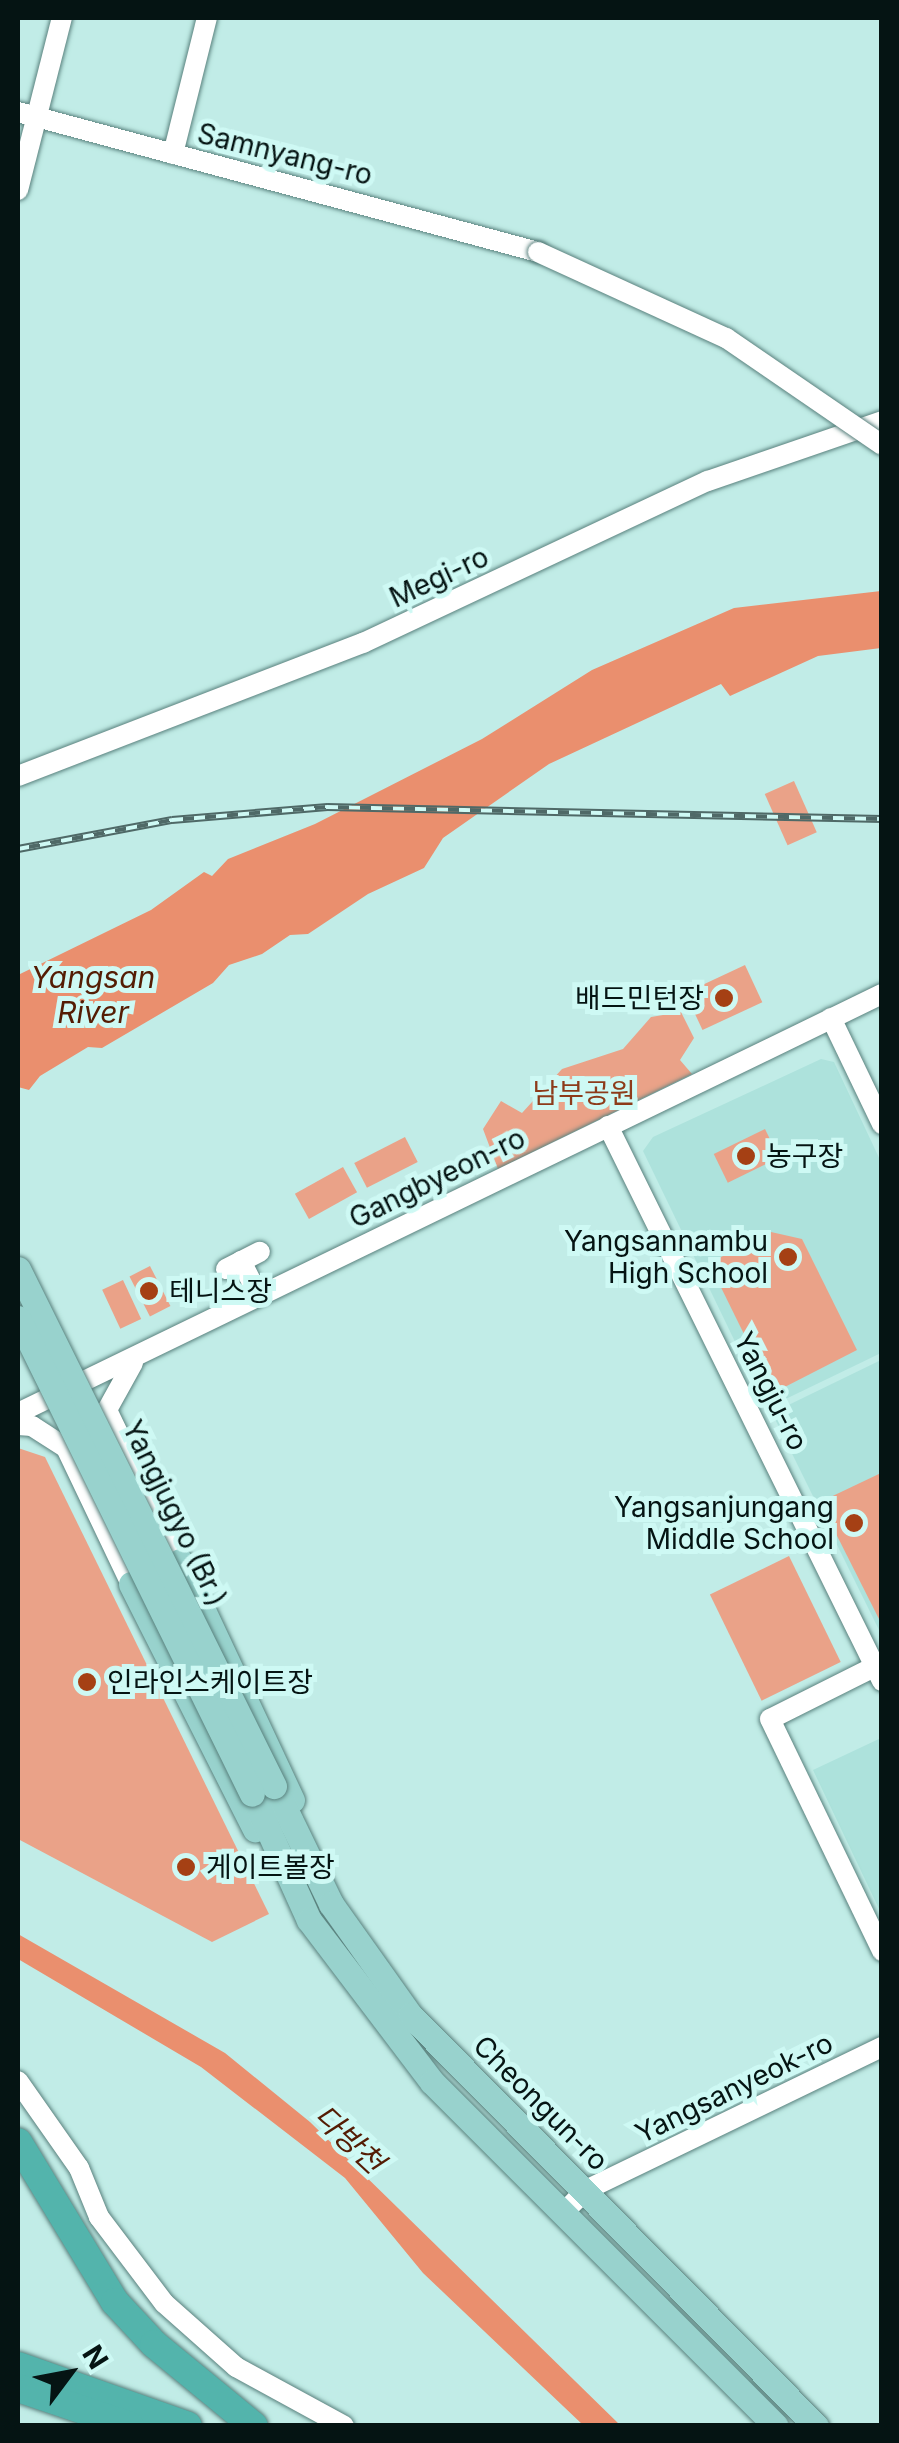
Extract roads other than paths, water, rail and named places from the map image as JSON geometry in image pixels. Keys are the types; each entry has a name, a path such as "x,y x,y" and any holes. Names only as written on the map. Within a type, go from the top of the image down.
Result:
{"highway":[{"path":"18,2142 115,2302 154,2344 254,2426"},
{"path":"18,2366 188,2426"},
{"path":"18,2388 130,2426"},
{"path":"18,2403 112,2426"}],"main road":[{"name":"Yangjugyo (Br.)","path":"18,1268 263,1790"},
{"name":"Yangjugyo (Br.)","path":"18,1318 263,1790"},
{"path":"180,1562 287,1783 306,1853"},
{"path":"131,1584 240,1809 288,1874"},
{"name":"Cheongun-ro","path":"263,1790 306,1853 331,1904 410,2015 816,2426"},
{"path":"263,1790 288,1874 310,1920 375,2012 432,2082 776,2426"}],"street":[{"path":"18,190 27,114 62,18"},
{"path":"173,154 207,18"},
{"name":"Samnyang-ro","path":"27,114 538,252 726,338 882,444"},
{"name":"Megi-ro","path":"18,776 364,642 708,482 882,420"},
{"name":"Gangbyeon-ro","path":"18,1413 882,994"},
{"path":"831,1018 882,1124"},
{"name":"Yangju-ro","path":"608,1126 879,1670"},
{"path":"242,1260 259,1296"},
{"path":"139,1355 114,1386 107,1410 180,1562"},
{"path":"18,1425 32,1426 66,1448 131,1584"},
{"path":"879,1670 770,1719 882,1950"},
{"name":"Yangsanyeok-ro","path":"563,2213 586,2190 882,2047"},
{"path":"18,2081 79,2168 98,2218 164,2304 236,2367 344,2426"}],"water":[{"name":"Yangsan River","path":"881,591 881,648 818,656 730,696 721,684 549,764 443,838 424,868 368,894 308,934 290,935 262,954 229,965 213,983 102,1048 88,1047 40,1076 29,1090 18,1087 18,975 151,910 204,872 212,876 228,859 315,824 482,739 592,670 734,608"},
{"path":"18,1934 225,2053 310,2122 620,2425 583,2425 423,2273 345,2178 201,2067 18,1959"}],"railway":[{"path":"18,849 172,820 327,807 882,819"}],"place":[{"name":"배드민턴장","path":"724,998"},
{"name":"농구장","path":"746,1156"},
{"name":"Yangsannambu High School","path":"788,1257"},
{"name":"테니스장","path":"149,1291"},
{"name":"Yangsanjungang Middle School","path":"854,1523"},
{"name":"인라인스케이트장","path":"87,1682"},
{"name":"게이트볼장","path":"186,1867"}],"park label":[{"name":"남부공원","path":"584,1093"}],"water label":[{"name":"다방천","path":"349,2139"}]}
